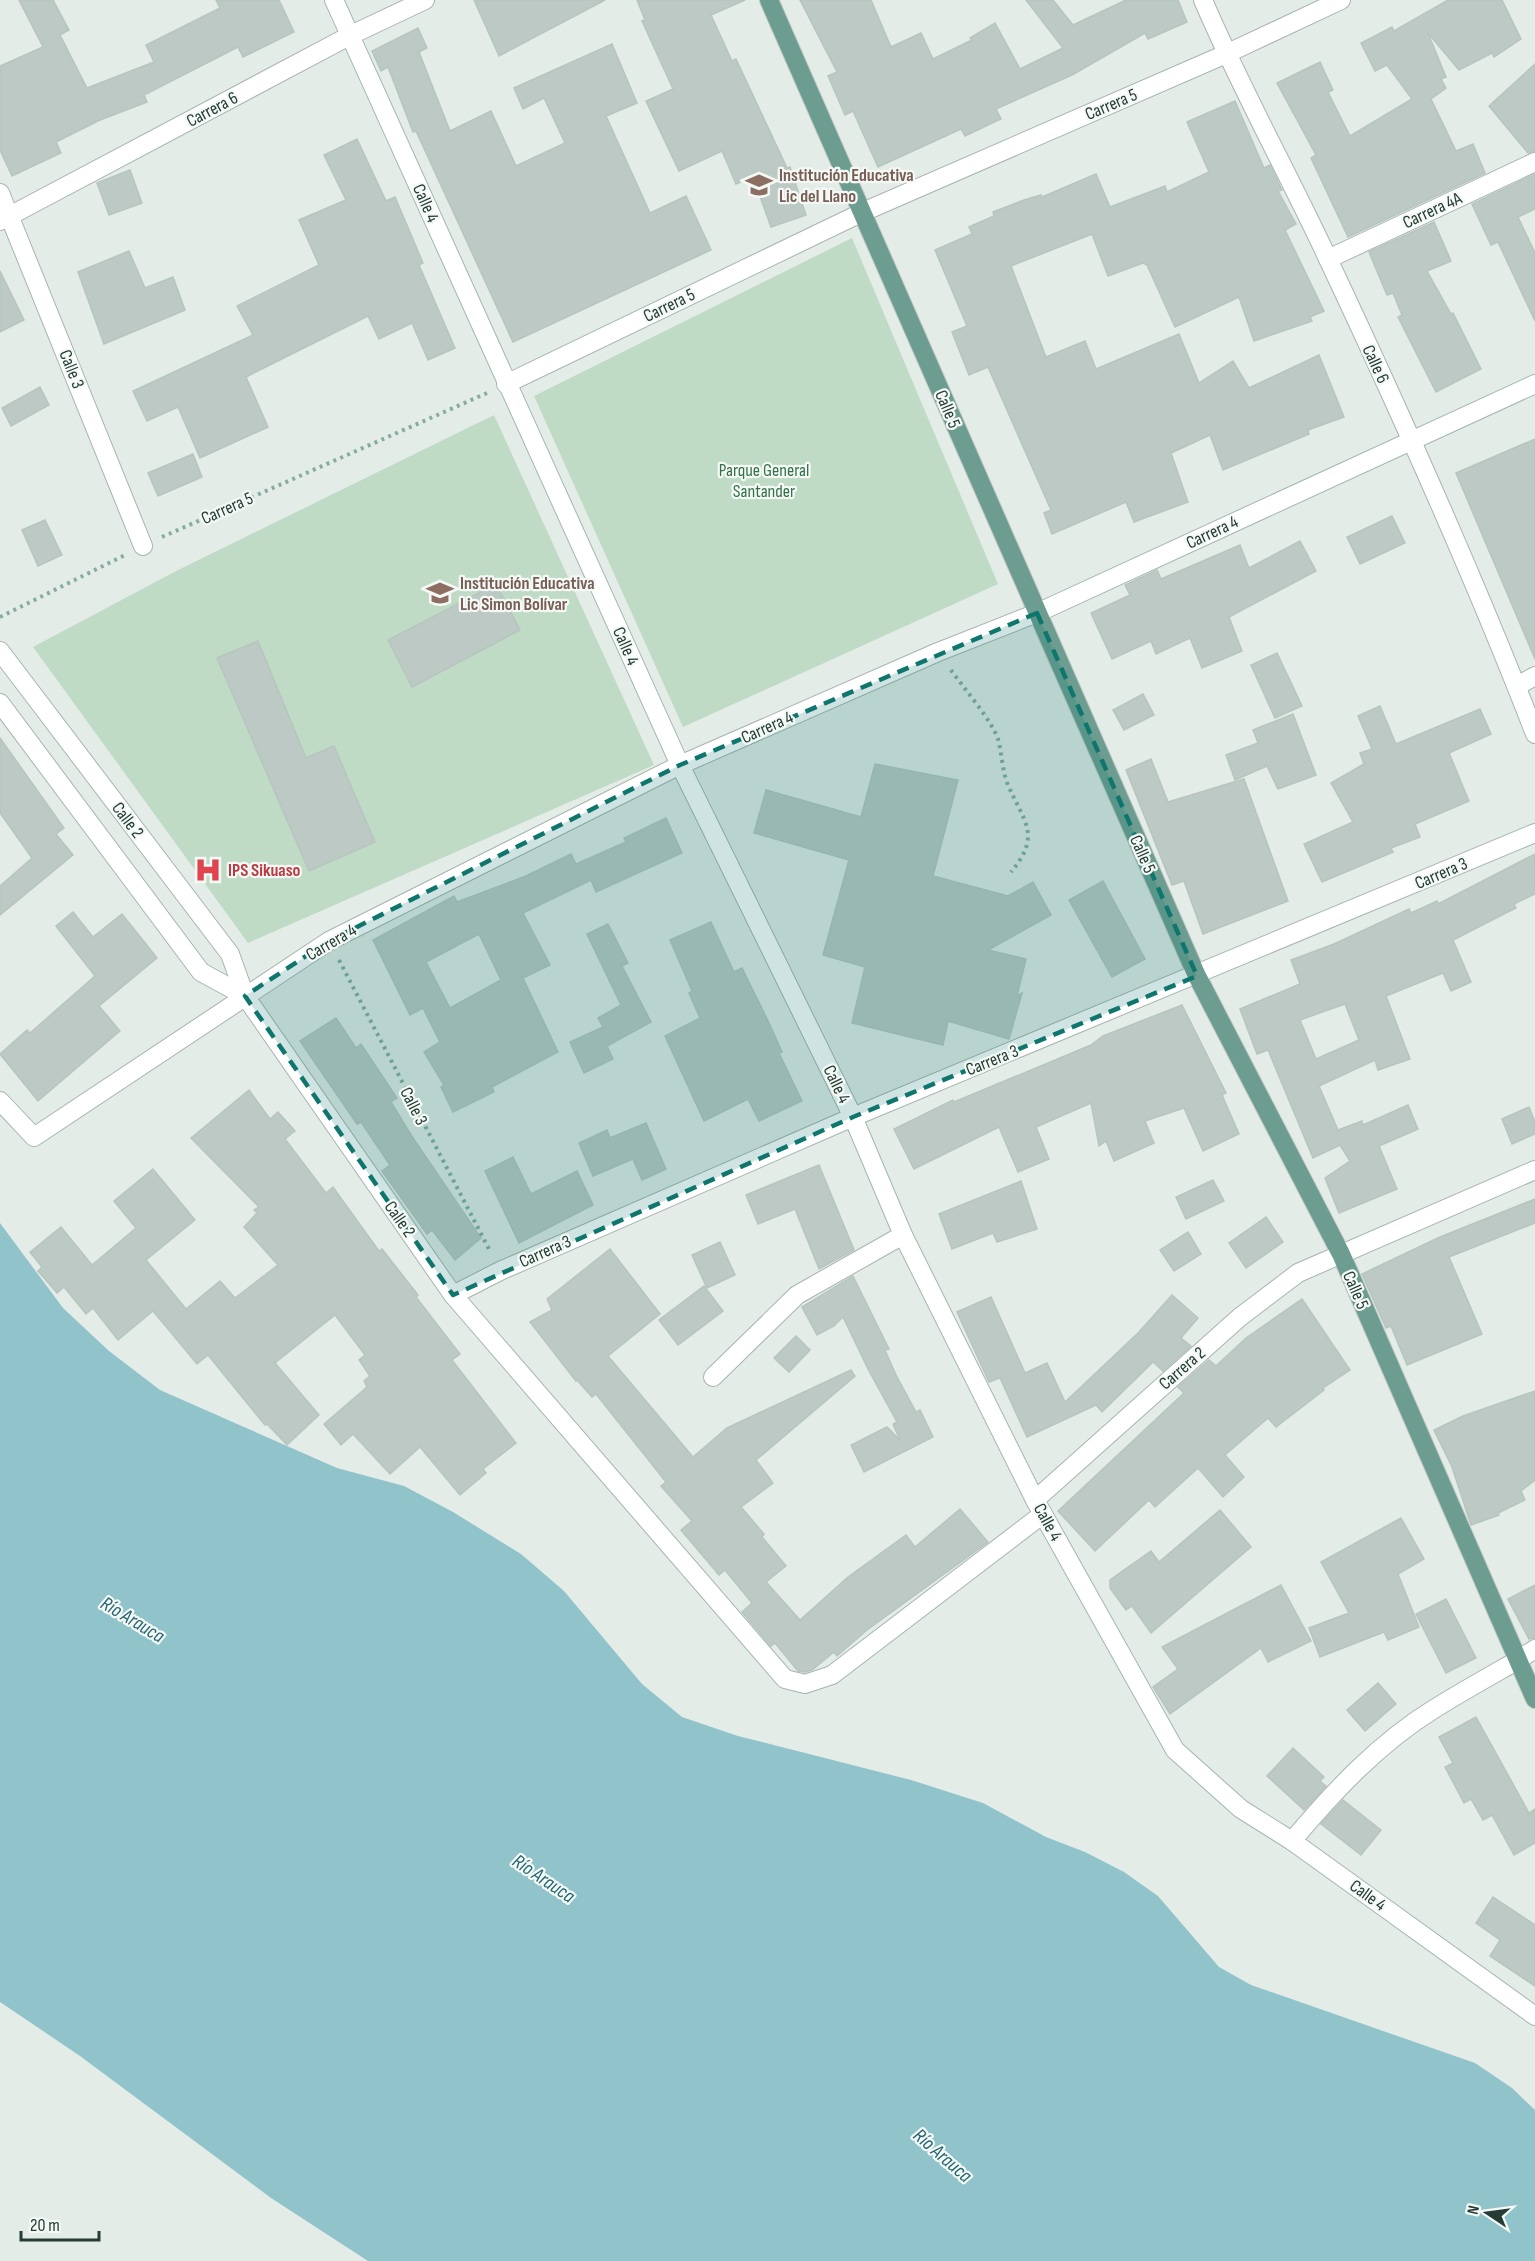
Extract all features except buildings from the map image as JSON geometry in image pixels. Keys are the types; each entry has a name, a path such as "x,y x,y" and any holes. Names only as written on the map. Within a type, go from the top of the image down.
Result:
{"main road":[{"name":"Calle 5","path":"769,0 1197,976 1341,1254 1535,1699"}],"street":[{"name":"Calle 4","path":"334,0 680,765 853,1117 903,1235 1039,1507 1175,1750 1240,1809 1292,1840 1535,2016"},
{"name":"Carrera 6","path":"5,218 351,35 424,0"},
{"name":"Calle 6","path":"1203,0 1226,54 1328,259 1411,441 1535,734"},
{"name":"Carrera 5","path":"507,384 863,212 1226,54 1341,0"},
{"name":"Carrera 4A","path":"1328,259 1535,162"},
{"name":"Calle 3","path":"0,193 5,218 143,546"},
{"name":"Carrera 4","path":"0,1101 34,1137 329,940 680,765 938,652 1036,613 1535,384"},
{"name":"Calle 2","path":"0,651 230,954 245,996 453,1295 785,1679 805,1684 832,1675 1039,1507"},
{"path":"1516,686 1535,676"},
{"name":"Calle 2","path":"0,703 201,972 245,996"},
{"name":"Carrera 3","path":"453,1295 500,1271 853,1117 1197,976 1535,833"},
{"name":"Carrera 2","path":"1039,1507 1240,1317 1298,1273 1535,1170"},
{"path":"713,1377 797,1295 903,1235"},
{"path":"1292,1840 1331,1795 1372,1756 1432,1710 1535,1649"}],"path":[{"name":"Carrera 5","path":"0,617 143,546 507,384"},
{"path":"938,652 997,737 1008,784 1022,807 1028,828 1027,844 1025,855 1011,872"},
{"name":"Calle 3","path":"329,940 500,1271"}],"highlighted area":[{"path":"1037,613 1197,976 853,1117 453,1295 245,996 329,941 680,765"}],"green space":[{"name":"Parque General Santander","path":"852,238 998,584 683,727 534,396"},
{"path":"494,415 654,765 248,943 33,647 178,570"}],"water":[{"name":"Río Arauca","path":"0,1223 63,1308 109,1351 160,1390 337,1468 404,1486 453,1512 521,1554 564,1591 642,1684 682,1717 738,1736 911,1780 983,1803 1046,1837 1085,1852 1124,1872 1158,1896 1219,1967 1251,1985 1475,2063 1512,2088 1535,2110 1535,2261 368,2261 271,2198 80,2056 0,2002"}],"place":[{"name":"Institución Educativa Lic del Llano","path":"759,185"},
{"name":"Institución Educativa Lic Simon Bolívar","path":"440,593"},
{"name":"IPS Sikuaso","path":"208,870"}]}
